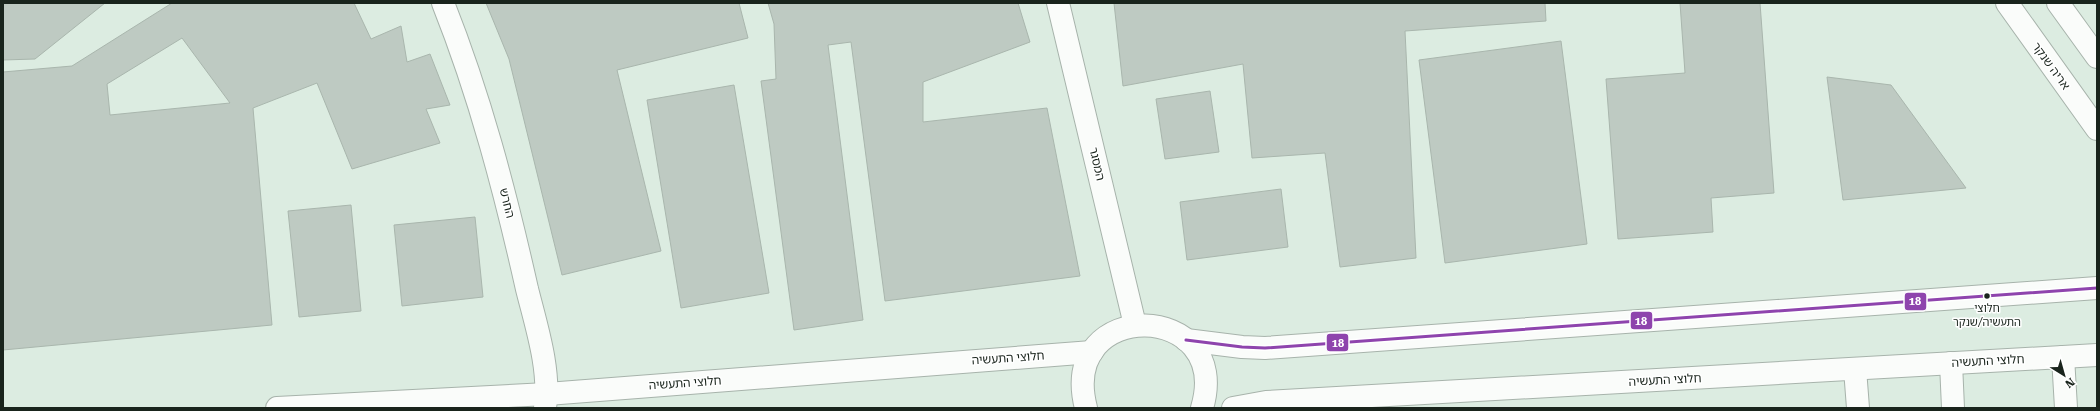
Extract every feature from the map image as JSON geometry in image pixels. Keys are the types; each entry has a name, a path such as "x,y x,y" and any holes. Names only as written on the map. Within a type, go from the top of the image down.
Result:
{"street":[{"name":"החרש","path":"444,3 466,61 504,188 540,342 546,401"},
{"name":"המסגר","path":"1058,3 1135,325"},
{"name":"אריה שנקר","path":"2006,3 2097,129"},
{"path":"2058,3 2097,57"},
{"path":"1186,340 1242,348 1265,348 2097,288"},
{"path":"1086,408 1082,392 1084,371 1092,352 1107,336 1126,327 1147,324 1168,329 1186,340 1199,355 1205,374 1206,394 1202,408"},
{"name":"חלוצי התעשיה","path":"277,408 546,401 1092,352"},
{"name":"חלוצי התעשיה","path":"1233,408 1266,402 2097,355"},
{"path":"2062,357 2066,408"},
{"path":"1951,363 1953,408"},
{"path":"1855,369 1858,408"}],"building":[{"path":"3,3 105,3 35,59 3,60"},
{"path":"172,3 354,3 371,39 401,26 407,62 430,54 450,105 426,109 440,143 352,169 317,83 253,108 272,325 3,350 3,72 72,66","holes":["182,38 230,103 110,115 107,84"]},
{"path":"486,3 739,3 748,38 617,70 661,251 562,275 509,59"},
{"path":"768,3 1018,3 1030,42 923,82 923,122 1047,108 1080,276 885,301 851,42 828,45 863,320 794,330 761,81 776,79 774,24"},
{"path":"1114,3 1545,3 1546,21 1405,31 1416,258 1340,267 1325,153 1252,158 1243,64 1123,86"},
{"path":"1680,3 1760,3 1774,193 1711,198 1713,232 1618,239 1606,79 1685,73"},
{"path":"1561,41 1587,244 1445,263 1419,60"},
{"path":"1827,77 1891,85 1966,188 1843,200"},
{"path":"734,85 769,293 681,308 647,100"},
{"path":"1210,91 1219,152 1165,159 1156,99"},
{"path":"1281,189 1288,247 1187,260 1180,202"},
{"path":"351,205 361,311 299,317 288,211"},
{"path":"475,217 483,297 402,306 394,225"}],"transit line":[{"name":"18","path":"1186,340 1242,347 1265,348 2097,288"}],"place":[{"name":"חלוצי התעשיה/שנקר","path":"1987,296"}]}
